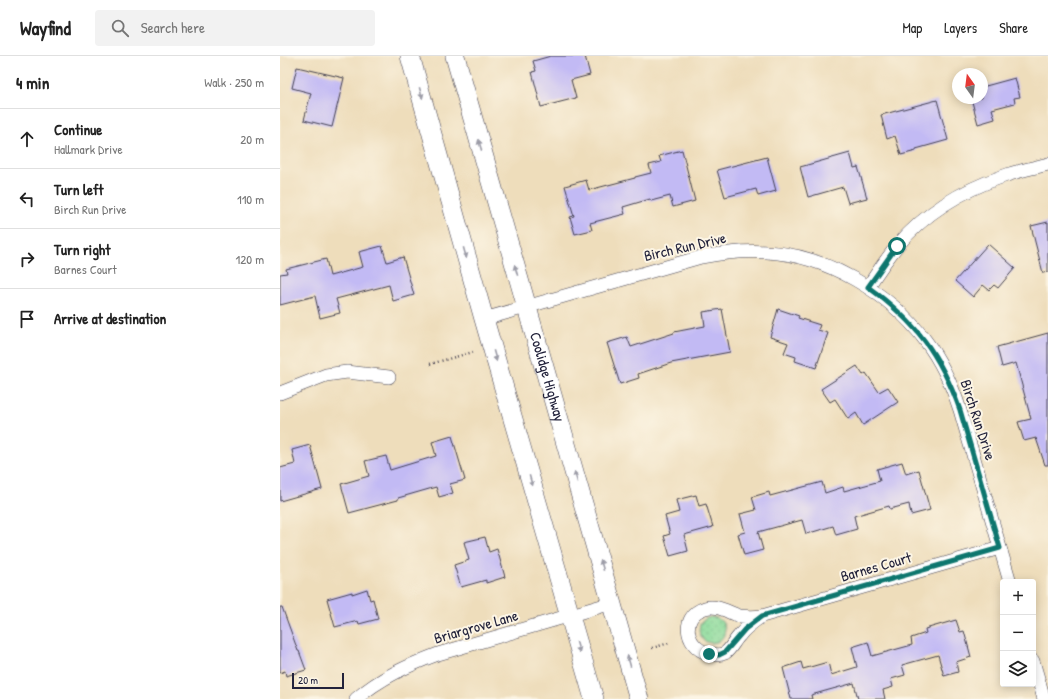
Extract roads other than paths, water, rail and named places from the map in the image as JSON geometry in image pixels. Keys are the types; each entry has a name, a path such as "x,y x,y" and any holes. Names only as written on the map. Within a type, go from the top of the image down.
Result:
{"main road":[{"path":"410,56 484,319 594,699"},
{"name":"Coolidge Highway","path":"455,56 639,699"}],"street":[{"path":"868,287 897,246 916,226 935,211 957,196 980,185 1005,176 1048,164"},
{"name":"Birch Run Drive","path":"484,319 701,257 747,251 769,252 797,255 841,272 868,287 899,311 924,339 937,357 955,394 1009,579"},
{"path":"280,393 326,375 347,372 389,377"},
{"name":"Barnes Court","path":"762,616 745,629 725,652 719,655 709,654 702,651 690,640 688,626 691,618 704,608 714,607 741,616 762,616 1000,548"},
{"name":"Briargrove Lane","path":"356,699 387,677 412,664 444,652 612,603"},
{"path":"1036,671 1044,699"}]}
